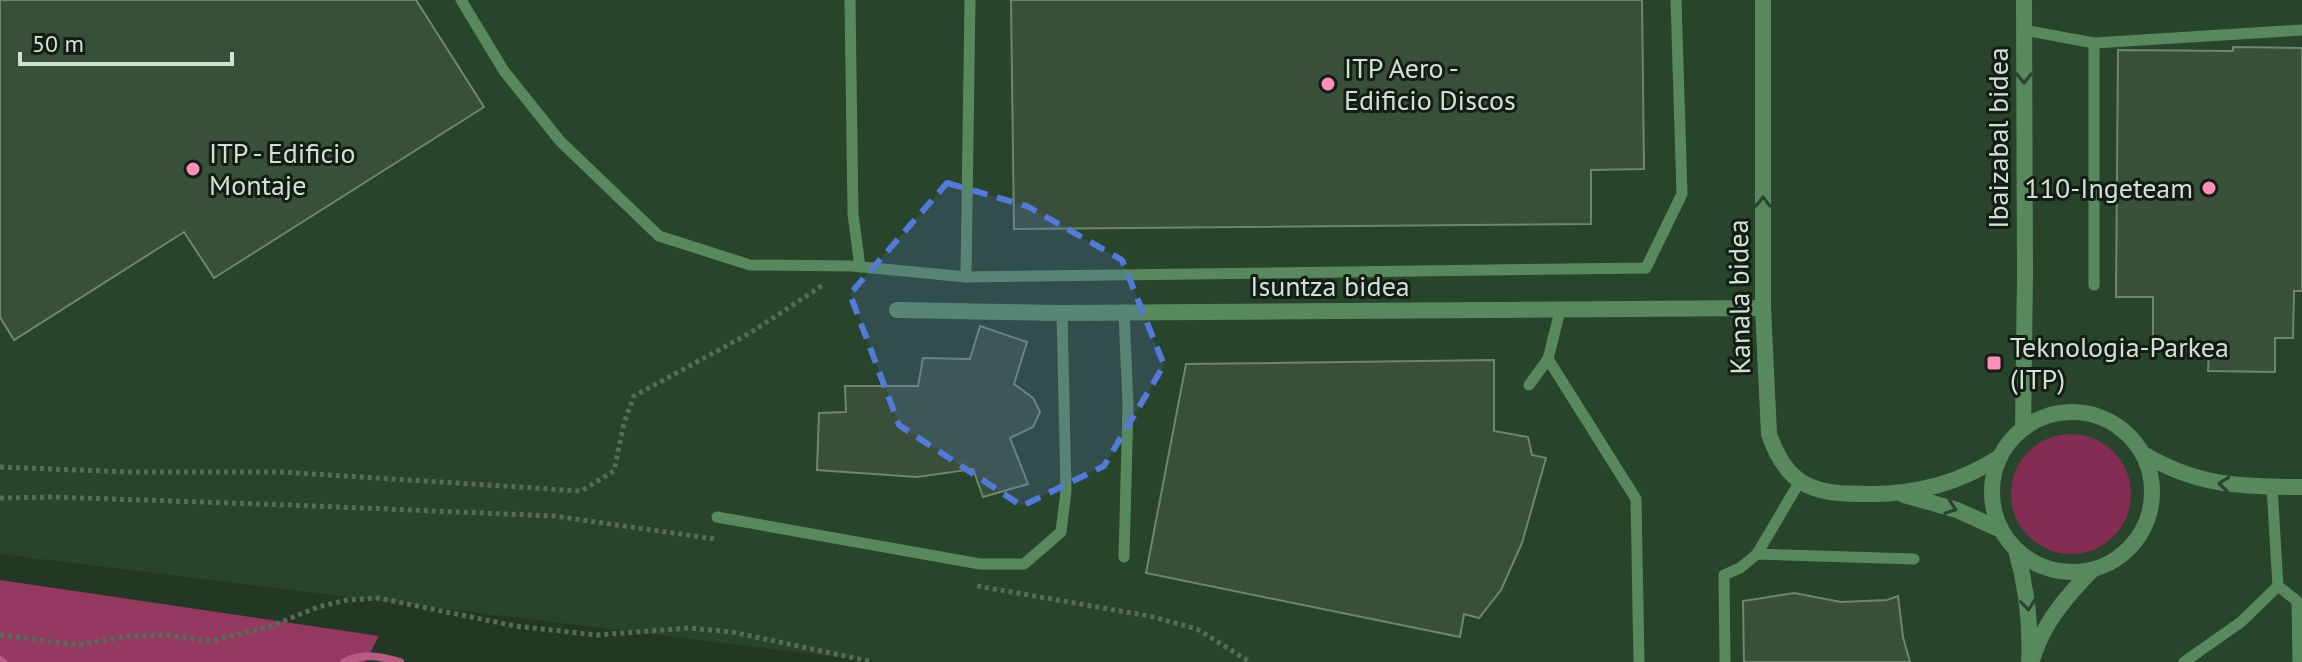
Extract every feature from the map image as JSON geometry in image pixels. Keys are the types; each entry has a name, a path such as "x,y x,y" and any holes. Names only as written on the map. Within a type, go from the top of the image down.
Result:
{"street":[{"name":"Kanala bidea","path":"1763,0 1763,308 1769,434 1786,469 1800,481"},
{"name":"Ibaizabal bidea","path":"2023,428 2024,0"},
{"name":"Isuntza bidea","path":"897,310 1124,313 1763,308"},
{"path":"2075,412 2102,417 2125,432 2142,453 2151,477 2152,502 2145,525 2133,545 2114,561 2092,570 2065,573 2039,566 2016,550 2001,530 1993,506 1992,481 2000,457 2023,428 2047,415 2075,412"},
{"path":"2142,453 2171,470 2210,482 2302,487"},
{"path":"1800,481 1831,494 1898,494 1958,480 2000,457"},
{"path":"1898,494 1957,510 2001,530"},
{"path":"2016,550 2025,580 2029,610 2030,662"},
{"path":"2030,662 2059,607 2092,570"}],"lane":[{"path":"461,0 504,71 560,141 659,236 750,265 860,267 966,277 1646,268 1682,194 1676,0"},
{"path":"850,0 853,214 860,267"},
{"path":"966,277 970,0"},
{"path":"2024,30 2094,43 2302,30"},
{"path":"2094,43 2094,285"},
{"path":"1529,385 1548,359 1560,311"},
{"path":"717,517 980,564 1024,564 1061,532 1066,491 1062,313"},
{"path":"1124,313 1128,405 1124,557"},
{"path":"1548,359 1636,499 1639,662"},
{"path":"1725,662 1724,575 1740,568 1757,554 1800,481"},
{"path":"2272,487 2278,586 2297,601 2298,662"},
{"path":"1757,554 1914,559"},
{"path":"2184,662 2241,622 2278,586"}],"path":[{"path":"0,467 129,472 280,472 581,491 614,471 624,423 634,396 750,333 809,293 860,267"},
{"path":"0,498 554,516 717,539"},
{"path":"973,585 1149,616 1197,629 1250,662"},
{"path":"0,635 77,645 129,636 167,635 211,641 271,626 332,603 378,598 515,626 597,635 689,628 732,632 873,662"}],"highlighted area":[{"path":"947,183 1027,206 1122,260 1164,365 1104,466 1022,506 899,425 850,294"}],"shaded area":[{"path":"0,0 2302,0 2302,662 878,662 0,554"},
{"path":"2071,434 2094,439 2113,452 2126,471 2131,494 2126,517 2113,536 2094,549 2071,554 2048,549 2029,536 2016,517 2011,494 2016,471 2029,452 2048,439"},
{"path":"0,580 379,636 365,662 0,662"}],"building":[{"name":"ITP - Edificio Montaje","path":"0,0 416,0 484,107 214,278 184,232 14,340 0,317"},
{"name":"ITP Aero - Edificio Discos","path":"1011,0 1642,0 1644,169 1591,170 1591,224 1014,229"},
{"name":"110-Ingeteam","path":"2233,47 2302,48 2302,291 2294,291 2293,338 2275,338 2275,372 2208,371 2209,348 2153,347 2153,297 2116,297 2118,50 2233,51"},
{"path":"980,326 1027,342 1014,384 1033,398 1040,412 1033,427 1010,438 1028,484 983,497 973,469 917,477 817,470 819,413 846,412 845,386 918,386 923,358 970,359"},
{"path":"1494,360 1494,431 1528,437 1532,455 1546,458 1522,543 1501,590 1479,618 1464,614 1460,637 1146,573 1186,364"},
{"path":"1794,593 1841,602 1887,600 1898,596 1903,637 1910,662 1744,662 1743,601"}],"waterway":[{"path":"344,662 372,656 400,662"}],"place":[{"name":"ITP Aero - Edificio Discos","path":"1328,84"},
{"name":"ITP - Edificio Montaje","path":"193,169"},
{"name":"110-Ingeteam","path":"2209,188"},
{"name":"Teknologia-Parkea (ITP)","path":"1994,363"}]}
